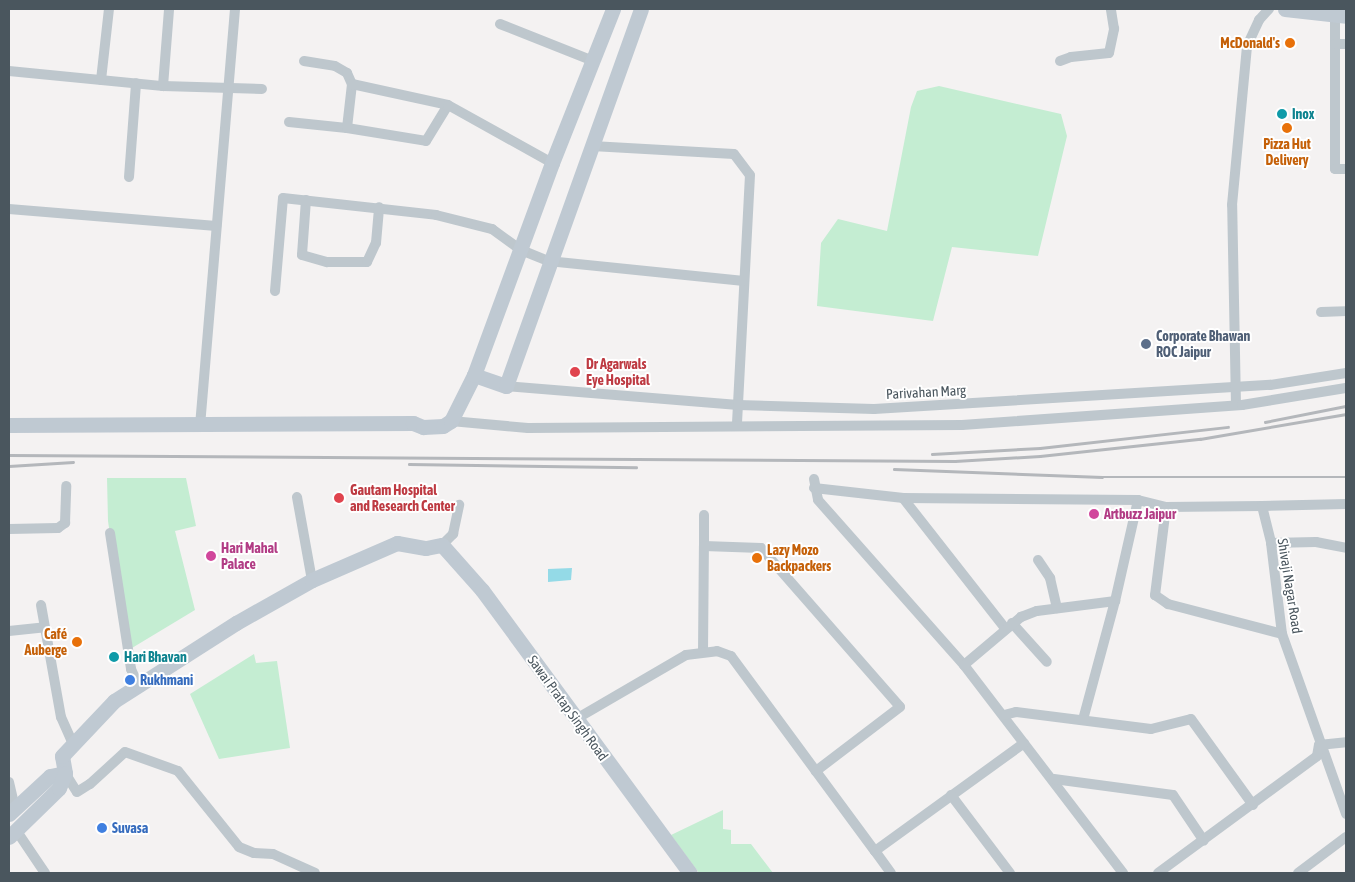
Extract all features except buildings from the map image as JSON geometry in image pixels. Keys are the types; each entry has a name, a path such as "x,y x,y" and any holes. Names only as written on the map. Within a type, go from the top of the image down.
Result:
{"street":[{"path":"101,80 109,9"},
{"path":"163,86 169,9"},
{"path":"200,426 227,86 235,9"},
{"path":"9,425 200,426 413,423 423,427 443,426 451,421 474,375 591,60 613,9"},
{"path":"474,375 506,386 548,262 641,9"},
{"path":"1060,61 1071,56 1109,53 1114,29 1111,9"},
{"path":"1236,406 1231,282 1236,154 1248,46 1260,20 1269,9"},
{"path":"1285,9 1341,17 1335,44 1335,169 1346,168"},
{"path":"500,24 591,60"},
{"path":"1335,44 1346,44"},
{"path":"304,61 335,66 347,73 352,84 347,128"},
{"path":"9,71 163,86 227,86 262,89"},
{"path":"129,177 136,83"},
{"path":"352,84 448,104 552,163"},
{"path":"289,122 347,128 426,141 448,104"},
{"path":"592,146 734,154 750,175 737,426"},
{"path":"275,291 283,198 379,207 436,215 492,229 521,250 548,262 744,281"},
{"path":"306,200 302,255 327,262 367,262 376,243 379,207"},
{"path":"9,209 216,226"},
{"path":"1321,312 1346,311"},
{"name":"Parivahan Marg","path":"506,386 738,404 874,409 1236,387 1346,373"},
{"path":"451,421 528,428 962,425 1236,406 1346,388"},
{"path":"1123,873 1054,779 964,665 818,500 814,484 903,498 1138,500 1166,506 1346,504"},
{"path":"9,529 58,528 65,523 66,486"},
{"path":"297,497 312,580"},
{"path":"903,498 1009,625 1047,662"},
{"path":"1083,720 1115,601 1138,500"},
{"path":"315,873 273,854 254,853 239,847 178,771 125,752 77,792 65,773 62,756 114,701 236,622 312,580 397,543 426,548 442,545 453,534 459,504"},
{"path":"1166,506 1155,594 1168,604 1282,634"},
{"name":"Shivaji Nagar Road","path":"1262,506 1271,543 1282,634 1346,814"},
{"path":"703,652 704,515"},
{"path":"110,533 131,669 138,685"},
{"path":"1271,543 1316,542 1346,548"},
{"name":"Sawai Pratap Singh Road","path":"442,545 482,590 690,873"},
{"path":"704,546 761,548 900,707 816,770"},
{"path":"1038,560 1050,578 1057,608"},
{"path":"964,665 1009,625 1037,611 1115,601"},
{"path":"41,605 61,717 73,744"},
{"path":"9,631 45,627"},
{"path":"576,719 686,656 703,652 717,652 731,656 891,873"},
{"path":"1004,715 1016,712 1150,728 1191,720 1253,806"},
{"path":"1158,873 1253,806 1317,756 1320,745 1346,742"},
{"path":"875,851 1024,743"},
{"path":"12,811 50,776 65,773"},
{"path":"45,873 12,833 59,788 65,773"},
{"path":"1054,779 1173,795 1204,841"},
{"path":"9,782 12,811"},
{"path":"951,795 1010,873"},
{"path":"1298,873 1346,837"}],"green space":[{"path":"939,86 1061,114 1067,136 1038,256 952,247 933,321 817,306 821,243 838,219 887,231 911,107 917,91"},
{"path":"107,478 186,478 196,526 175,531 195,610 127,651 108,521"},
{"path":"254,654 256,663 277,661 290,748 219,759 190,694"},
{"path":"723,810 723,829 731,830 731,844 751,844 773,873 699,873 671,835"}],"water":[{"path":"572,568 571,580 548,582 548,569"}],"railway":[{"path":"1265,422 1346,406"},
{"path":"9,455 955,461 1040,456 1200,439 1346,414"},
{"path":"932,454 1040,448 1228,427"},
{"path":"9,466 73,462"},
{"path":"409,464 636,467"},
{"path":"894,469 1102,477 1346,477"}],"place":[{"name":"McDonald's","path":"1290,43"},
{"name":"Inox","path":"1282,114"},
{"name":"Pizza Hut Delivery","path":"1287,128"},
{"name":"Corporate Bhawan ROC Jaipur","path":"1146,344"},
{"name":"Dr Agarwals Eye Hospital","path":"575,372"},
{"name":"Gautam Hospital and Research Center","path":"339,498"},
{"name":"Artbuzz Jaipur","path":"1094,514"},
{"name":"Hari Mahal Palace","path":"211,556"},
{"name":"Lazy Mozo Backpackers","path":"757,558"},
{"name":"Café Auberge","path":"77,642"},
{"name":"Hari Bhavan","path":"114,657"},
{"name":"Rukhmani","path":"130,680"},
{"name":"Suvasa","path":"102,828"}]}
